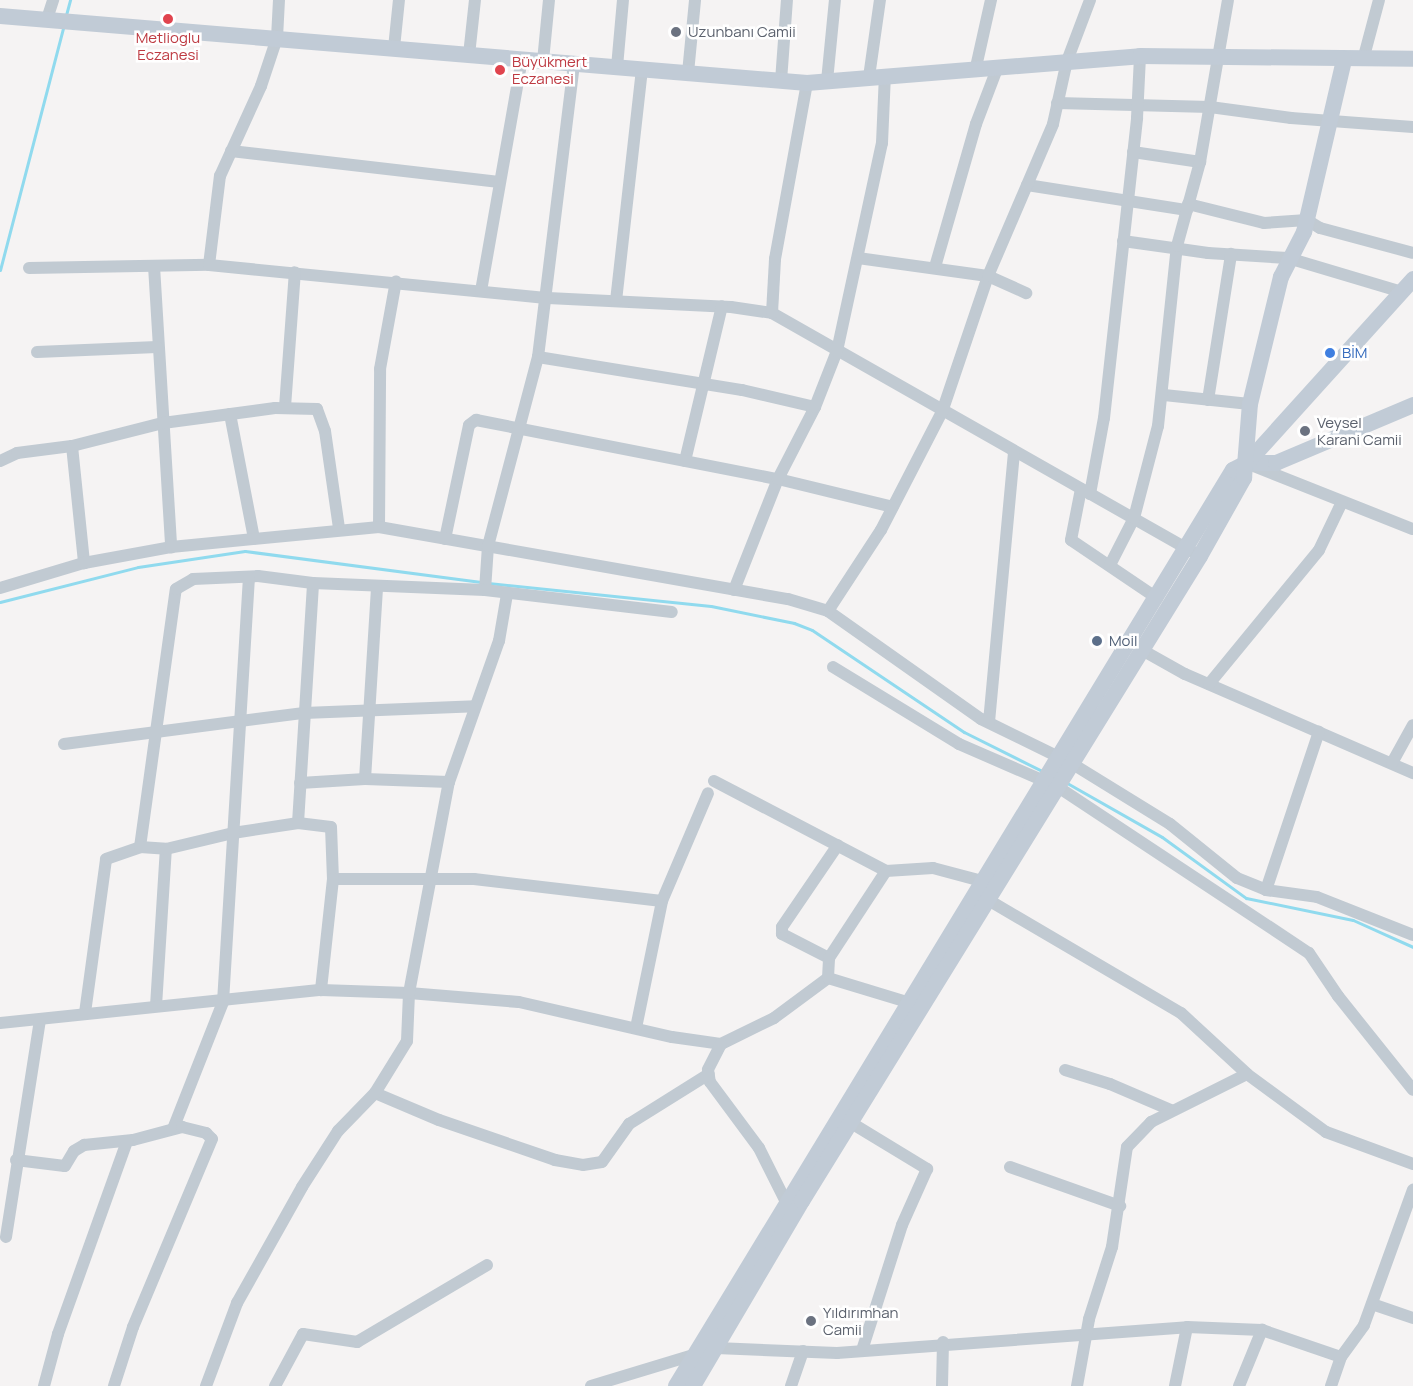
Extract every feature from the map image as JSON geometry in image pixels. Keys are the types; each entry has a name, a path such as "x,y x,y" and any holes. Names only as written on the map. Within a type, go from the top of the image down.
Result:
{"main road":[{"path":"0,16 807,83 976,67 1140,56 1413,59"},
{"path":"1247,463 1245,432 1250,404 1288,258 1304,232 1344,60"},
{"path":"676,1386 698,1354 981,881 1142,650 1194,552 1233,470 1247,463 1408,287"},
{"path":"1247,463 1276,463 1413,405"},
{"path":"693,1386 802,1201 853,1124 990,901 1057,774 1157,598 1194,552"}],"street":[{"path":"49,19 53,0"},
{"path":"209,265 220,176 277,38 279,0"},
{"path":"394,48 399,0"},
{"path":"469,55 475,0"},
{"path":"543,61 549,0"},
{"path":"616,67 622,0"},
{"path":"688,73 695,0"},
{"path":"782,81 787,0"},
{"path":"827,81 835,0"},
{"path":"734,590 778,479 815,407 837,351 882,143 877,76 880,0"},
{"path":"976,67 991,0"},
{"path":"828,611 893,507 942,412 988,276 1053,124 1067,61 1090,0"},
{"path":"1110,566 1134,518 1164,395 1177,246 1200,162 1216,57 1228,0"},
{"path":"1363,60 1379,0"},
{"path":"1140,56 1133,152 1104,418 1086,492 1071,540 1157,598"},
{"path":"481,291 522,59"},
{"path":"485,584 488,546 538,357 548,298 574,63"},
{"path":"935,267 976,124 998,66"},
{"path":"616,301 642,69"},
{"path":"772,313 775,259 807,83"},
{"path":"1057,103 1210,107 1291,118 1330,118 1413,127"},
{"path":"231,151 499,182"},
{"path":"1133,152 1200,162"},
{"path":"1027,185 1128,201 1188,207 1264,223 1307,220 1320,228 1413,253"},
{"path":"1123,242 1288,258 1408,287"},
{"path":"1208,400 1231,254"},
{"path":"858,258 988,276 1026,293"},
{"path":"29,268 209,265 396,281 548,298 722,306 772,313 942,412 1194,552"},
{"path":"153,266 171,547"},
{"path":"285,407 295,272"},
{"path":"379,527 380,369 396,281"},
{"path":"685,461 722,306"},
{"path":"37,352 157,347"},
{"path":"538,357 705,384 815,407"},
{"path":"1164,395 1250,404"},
{"path":"0,461 17,453 72,446 164,423 285,407 317,409 325,431 339,528"},
{"path":"230,414 254,539"},
{"path":"445,538 469,424 476,420 778,479 893,507"},
{"path":"72,446 84,563"},
{"path":"989,722 1014,452"},
{"path":"1247,463 1413,529"},
{"path":"1209,684 1319,550 1342,502"},
{"path":"0,588 84,563 171,547 339,528 379,527 734,590 828,611 989,722 1057,774 1309,953 1338,996 1413,1090"},
{"path":"140,847 176,589 193,579 288,577 313,583 376,586 485,584 507,594 672,612"},
{"path":"173,1130 224,1002 238,721 249,578"},
{"path":"298,823 313,583"},
{"path":"365,779 372,708 376,586"},
{"path":"206,1386 237,1303 302,1187 338,1131 375,1093 407,1041 409,993 428,880 449,782 499,641 507,594"},
{"path":"1142,650 1209,684 1413,773"},
{"path":"833,667 959,744 1057,774 1170,824 1237,878 1266,890 1317,897 1413,935"},
{"path":"64,744 304,713 372,708 475,706"},
{"path":"1392,763 1413,725"},
{"path":"1266,890 1319,732"},
{"path":"300,783 365,779 449,782"},
{"path":"714,781 886,870 933,868 981,881"},
{"path":"636,1028 663,901 708,793"},
{"path":"85,1013 106,859 140,847 166,849 233,833 298,823 331,827 333,879 321,990"},
{"path":"829,958 782,934 782,927 838,844"},
{"path":"156,1006 166,849"},
{"path":"828,978 829,958 886,870"},
{"path":"333,879 474,879 663,901"},
{"path":"990,901 1181,1013 1247,1074 1326,1132 1413,1164"},
{"path":"828,978 907,1002"},
{"path":"0,1023 40,1021 85,1013 224,1002 321,990 409,993 519,1002 721,1044 774,1018 828,978"},
{"path":"6,1237 16,1160 40,1021"},
{"path":"375,1093 439,1120 555,1160 583,1165 602,1162 629,1124 709,1074 721,1044"},
{"path":"1065,1070 1110,1084 1171,1110"},
{"path":"709,1074 759,1148 787,1203"},
{"path":"1077,1386 1120,1206 1127,1147 1151,1122 1247,1074"},
{"path":"853,1124 927,1169 902,1225 862,1350"},
{"path":"16,1160 65,1166 74,1151 84,1145 127,1142 173,1130 200,1131 212,1139 133,1327 114,1386"},
{"path":"44,1386 58,1334 127,1142"},
{"path":"1010,1167 1120,1206"},
{"path":"1331,1386 1341,1357 1364,1325 1413,1190"},
{"path":"275,1386 303,1334 357,1342 487,1265"},
{"path":"1372,1305 1413,1318"},
{"path":"591,1386 716,1348 803,1351 862,1350 943,1342 1187,1327 1262,1330 1341,1357"},
{"path":"1175,1386 1187,1327"},
{"path":"1239,1386 1262,1330"},
{"path":"942,1386 943,1342"},
{"path":"791,1386 803,1351"}],"waterway":[{"path":"66,15 70,0"},
{"path":"0,270 63,28"},
{"path":"0,602 138,567 245,551 481,582"},
{"path":"488,583 711,606 794,623 812,630 964,732 1042,771"},
{"path":"1067,783 1162,837 1246,898 1353,920 1413,947"}],"place":[{"name":"Metlioglu Eczanesi","path":"168,19"},
{"name":"Uzunbanı Camii","path":"676,32"},
{"name":"Büyükmert Eczanesi","path":"500,70"},
{"name":"BİM","path":"1330,353"},
{"name":"Veysel Karani Camii","path":"1305,431"},
{"name":"Moil","path":"1097,641"},
{"name":"Yıldırımhan Camii","path":"811,1321"}]}
